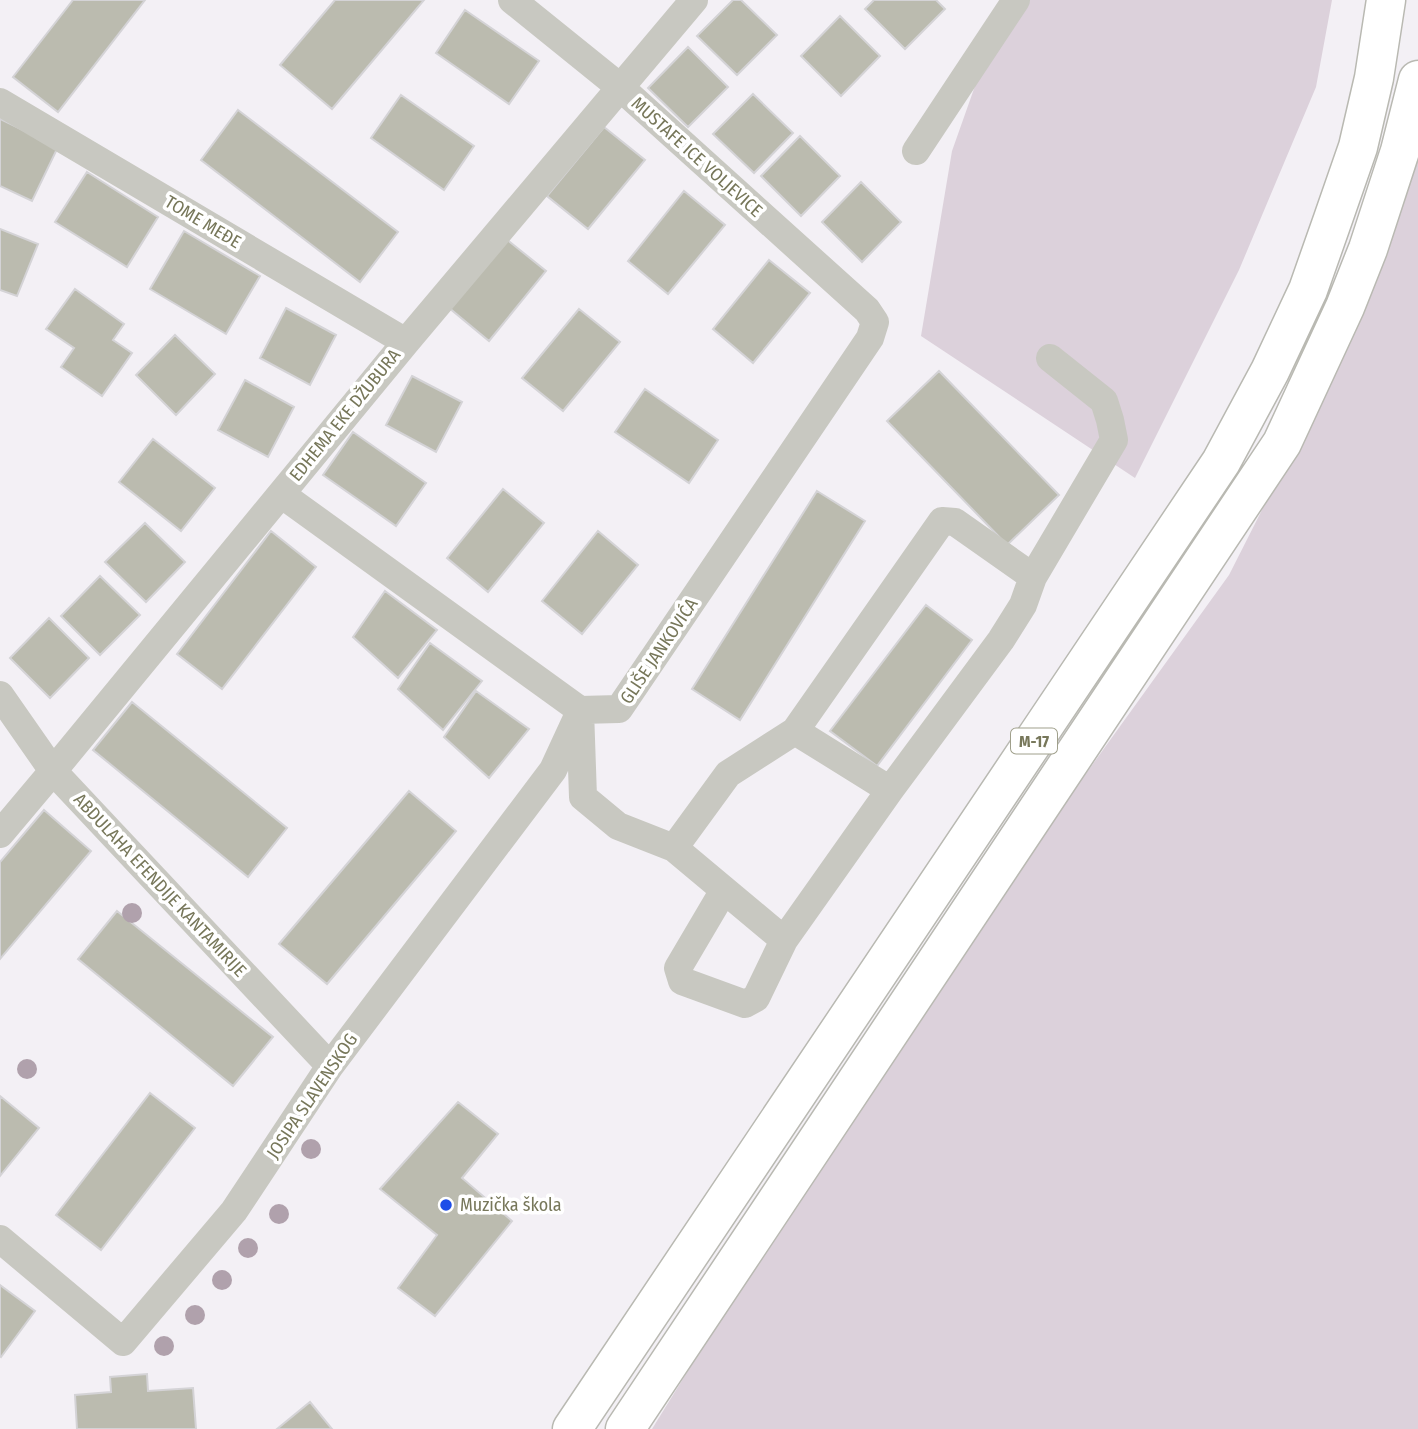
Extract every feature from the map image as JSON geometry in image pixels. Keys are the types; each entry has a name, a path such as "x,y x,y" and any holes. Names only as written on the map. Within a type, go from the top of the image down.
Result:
{"highway":[{"name":"M-17","path":"572,1429 1221,462 1270,371 1308,290 1358,147 1374,78 1386,0"},
{"name":"M-17","path":"625,1429 1282,443 1345,307 1368,249 1401,151 1418,80"}],"street":[{"name":"MUSTAFE ICE VOLJEVICE","path":"512,0 621,88 867,310 875,322"},
{"name":"EDHEMA EKE DŽUBURA","path":"0,834 405,342 694,0"},
{"path":"916,151 1016,0"},
{"name":"TOME MEĐE","path":"0,102 405,342"},
{"name":"GLIŠE JANKOVIĆA","path":"580,710 619,709 863,350 875,322"},
{"path":"724,890 678,968 682,981 745,1004 756,998 784,940 1001,640 1023,605 1033,578 1114,439 1104,401 1050,358"},
{"path":"281,494 580,710 583,797 618,826 674,848 784,940"},
{"path":"674,848 728,774 795,732 942,521 955,522 1033,578"},
{"name":"ABDULAHA EFENDIJE KANTAMIRIJE","path":"0,695 53,771 330,1066"},
{"name":"JOSIPA SLAVENSKOG","path":"0,1239 123,1342 234,1211 330,1066 553,770 580,710"},
{"path":"795,732 890,790"}],"shaded area":[{"path":"1009,0 1332,0 1316,87 1239,270 1135,478 921,336 952,151 1004,4"},
{"path":"1418,131 1418,1429 652,1429 736,1293 1041,836 1229,575 1337,362"}],"building":[{"path":"73,0 145,0 58,112 13,77"},
{"path":"335,0 424,0 332,109 280,65"},
{"path":"733,0 741,0 777,35 737,75 697,36"},
{"path":"874,0 936,0 945,9 905,49 865,9"},
{"path":"465,10 539,61 509,104 436,53"},
{"path":"840,16 880,56 841,96 801,56"},
{"path":"688,47 728,87 688,127 648,88"},
{"path":"753,94 793,133 754,173 713,134"},
{"path":"401,95 474,146 444,190 371,138"},
{"path":"238,110 398,232 360,282 201,160"},
{"path":"0,119 58,147 32,201 0,186"},
{"path":"604,127 645,160 588,229 547,196"},
{"path":"800,136 840,176 801,216 761,176"},
{"path":"87,172 158,217 127,267 55,222"},
{"path":"861,182 901,222 862,262 822,222"},
{"path":"684,191 725,225 668,294 628,261"},
{"path":"0,229 38,244 17,296 0,290"},
{"path":"184,231 260,276 226,334 150,289"},
{"path":"505,238 546,271 489,341 448,307"},
{"path":"769,260 810,293 753,363 713,329"},
{"path":"75,289 124,324 113,340 132,353 102,396 61,367 74,348 46,329"},
{"path":"286,308 336,335 310,385 260,358"},
{"path":"579,309 620,342 563,411 522,378"},
{"path":"175,335 215,374 176,415 136,375"},
{"path":"939,371 1059,495 1007,545 887,421"},
{"path":"412,376 462,402 436,452 386,425"},
{"path":"245,380 294,407 268,457 218,430"},
{"path":"645,389 718,440 689,483 615,432"},
{"path":"353,432 426,483 396,526 323,475"},
{"path":"153,439 215,488 181,531 119,482"},
{"path":"503,489 544,523 488,592 447,558"},
{"path":"817,491 865,521 740,720 692,689"},
{"path":"145,523 185,562 146,602 105,562"},
{"path":"271,531 316,567 222,689 177,654"},
{"path":"598,531 638,565 582,634 542,601"},
{"path":"100,576 140,615 100,655 61,616"},
{"path":"385,591 437,630 398,678 353,637"},
{"path":"926,605 972,640 877,766 830,731"},
{"path":"49,618 89,658 50,698 10,658"},
{"path":"430,643 482,681 443,730 398,689"},
{"path":"476,691 529,729 489,778 444,737"},
{"path":"132,702 287,828 248,877 93,750"},
{"path":"409,791 456,831 327,984 279,944"},
{"path":"44,810 91,851 0,959 0,862"},
{"path":"117,911 273,1037 233,1086 78,959"},
{"path":"150,1093 195,1128 101,1250 56,1215"},
{"path":"0,1096 39,1128 0,1176"},
{"name":"Muzička škola","path":"458,1102 498,1134 462,1178 512,1221 435,1316 398,1288 437,1235 380,1189"},
{"path":"0,1285 35,1311 1,1357 0,1356"},
{"path":"147,1374 148,1391 193,1388 196,1429 77,1429 75,1395 111,1392 110,1377"},
{"path":"310,1402 332,1429 277,1429"}],"place":[{"name":"Muzička škola","path":"446,1205"}]}
